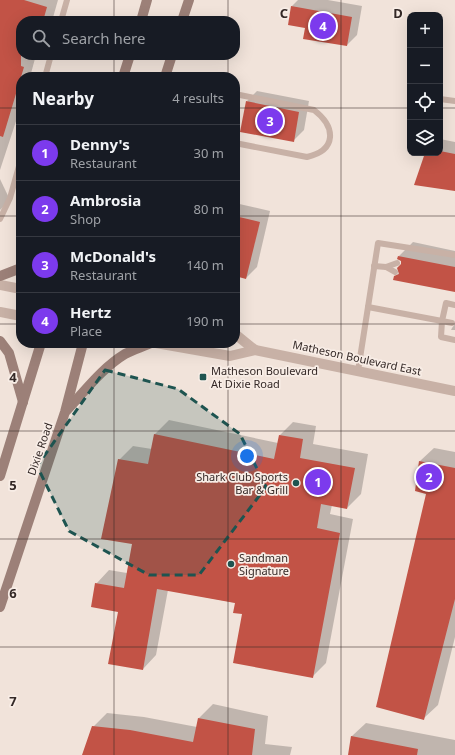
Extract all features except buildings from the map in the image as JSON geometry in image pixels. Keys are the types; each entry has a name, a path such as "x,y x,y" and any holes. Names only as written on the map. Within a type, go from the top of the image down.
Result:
{"main road":[{"path":"142,16 147,0"},
{"path":"184,16 189,0"},
{"path":"125,72 128,60"},
{"path":"167,72 170,60"},
{"path":"0,276 16,270"},
{"path":"0,341 9,353 23,402"},
{"path":"0,476 39,348"},
{"name":"Dixie Road","path":"0,607 65,412 82,348"},
{"path":"65,412 108,367 125,355 140,348"}],"street":[{"path":"0,284 16,287"},
{"path":"0,312 16,315"},
{"name":"Matheson Boulevard East","path":"240,338 255,350"},
{"name":"Matheson Boulevard East","path":"184,348 230,356 255,350 455,391"}],"lane":[{"path":"62,16 67,0"},
{"path":"46,72 50,60"},
{"path":"240,95 314,110 324,118 329,127 330,138 326,148 316,155 307,157 240,144"},
{"path":"443,99 455,101"},
{"path":"0,219 10,198 16,177"},
{"path":"358,371 378,243 455,255"},
{"path":"386,267 396,263"},
{"path":"374,266 386,267 395,272"},
{"path":"455,305 446,303 442,321 441,337 455,340"},
{"path":"368,307 452,323"}],"highlighted area":[{"path":"105,370 178,389 240,434 266,487 199,575 149,575 69,531 37,466"}],"place":[{"name":"Hertz","path":"323,26"},
{"name":"McDonald's","path":"270,121"},
{"name":"Matheson Boulevard At Dixie Road","path":"203,377"},
{"name":"Ambrosia","path":"429,477"},
{"name":"Denny's","path":"318,482"},
{"name":"Shark Club Sports Bar & Grill","path":"296,483"},
{"name":"Sandman Signature","path":"231,564"}]}
